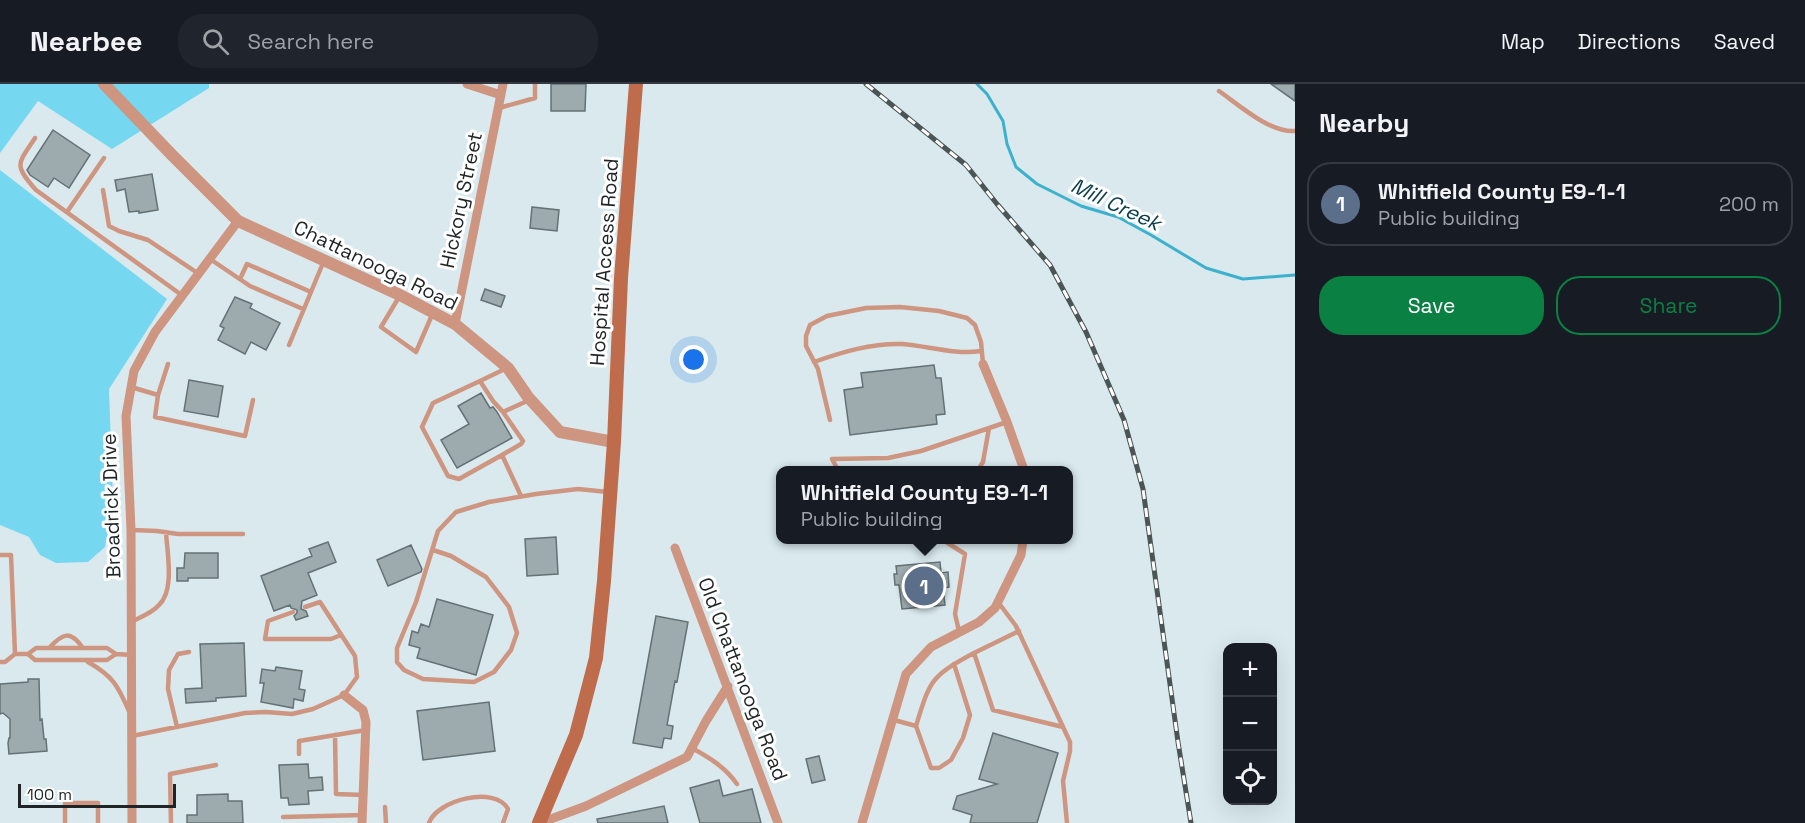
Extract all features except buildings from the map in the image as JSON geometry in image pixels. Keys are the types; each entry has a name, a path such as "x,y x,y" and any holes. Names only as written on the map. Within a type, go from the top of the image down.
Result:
{"main road":[{"name":"Hospital Access Road","path":"614,442 621,278 636,84"},
{"path":"540,823 576,735 596,658 614,442"}],"street":[{"name":"Chattanooga Road","path":"104,84 238,221 400,295 455,324 508,368 530,399 560,432 614,442"},
{"path":"467,84 501,95"},
{"name":"Hickory Street","path":"455,324 503,84"},
{"name":"Broadrick Drive","path":"132,823 131,530 126,416 131,387 134,371 155,332 238,221"},
{"path":"983,364 1022,466"},
{"path":"862,823 906,674 931,647 979,622 995,608 1021,555 1022,544"},
{"name":"Old Chattanooga Road","path":"675,548 778,823"},
{"path":"540,823 586,806 687,757 728,686"},
{"path":"344,695 363,710 366,722 362,819"}],"lane":[{"path":"498,109 535,98 535,84"},
{"path":"1219,91 1274,128 1295,132"},
{"path":"35,138 20,161 21,174 36,190 183,296"},
{"path":"67,212 104,158"},
{"path":"103,190 109,226 148,240 199,274"},
{"path":"210,259 250,286 303,309"},
{"path":"289,345 324,260"},
{"path":"240,279 247,264 311,292"},
{"path":"400,295 381,327 417,352 433,312"},
{"path":"830,420 818,369 806,346 806,336 810,325 827,316 866,308 900,306 939,311 967,318 975,325 981,342 983,364"},
{"path":"814,362 867,347 900,344 964,353 981,351"},
{"path":"168,364 158,395 155,417 245,436 253,400"},
{"path":"480,381 523,441 459,479 448,476 422,427 434,404 480,381 508,368"},
{"path":"131,387 158,395"},
{"path":"503,412 530,399"},
{"path":"836,466 832,459 888,458 921,451 1007,422"},
{"path":"981,466 989,428"},
{"path":"502,455 521,496"},
{"path":"433,550 451,556 486,577 509,607 517,633 512,650 494,672 474,682 423,679 404,670 397,662 398,648 417,602 438,531 456,512 489,502 578,489 610,492"},
{"path":"131,530 178,534 243,534"},
{"path":"131,622 161,604 168,589 166,532"},
{"path":"949,544 965,554 955,614 959,633"},
{"path":"0,555 11,555 15,654"},
{"path":"132,736 245,713 292,714 314,709 344,695 357,677 355,656 320,602 304,607"},
{"path":"998,602 1019,631 1070,742 1063,780 1067,823"},
{"path":"293,612 267,621 265,639 331,639 341,635"},
{"path":"954,664 970,715 963,738 951,760 939,768 931,768 916,726 926,694 935,678 954,664 1019,631"},
{"path":"49,648 61,636 67,635 73,636 83,648"},
{"path":"0,662 5,662 15,654 28,654 36,648 107,648 116,654 132,655"},
{"path":"177,727 168,689 169,670 178,654 189,652"},
{"path":"974,653 993,710 1063,727"},
{"path":"28,654 35,660 107,660 116,654"},
{"path":"85,660 115,682 132,717"},
{"path":"894,720 916,726"},
{"path":"299,754 299,741 366,730"},
{"path":"334,735 336,794 364,795"},
{"path":"692,748 714,760 730,774 737,784"},
{"path":"171,823 170,774 216,765"},
{"path":"429,823 436,811 472,797 491,797 504,804 508,809 503,823"},
{"path":"65,823 65,803 98,803 98,823"},
{"path":"385,807 386,823"},
{"path":"283,817 332,816 362,819"},
{"path":"332,816 332,823"}],"shaded area":[{"path":"0,84 209,84 209,88 112,149 38,101 0,153"},
{"path":"0,170 167,299 109,389 113,504 105,547 88,562 56,563 40,555 29,537 0,525"}],"waterway":[{"name":"Mill Creek","path":"977,84 987,94 1003,121 1007,144 1016,167 1037,184 1081,206 1118,217 1206,268 1243,279 1295,275"}],"railway":[{"path":"866,84 966,165 1050,265 1086,332 1124,420 1143,489 1191,823"}],"place":[{"name":"Whitfield County E9-1-1","path":"924,586"}]}
